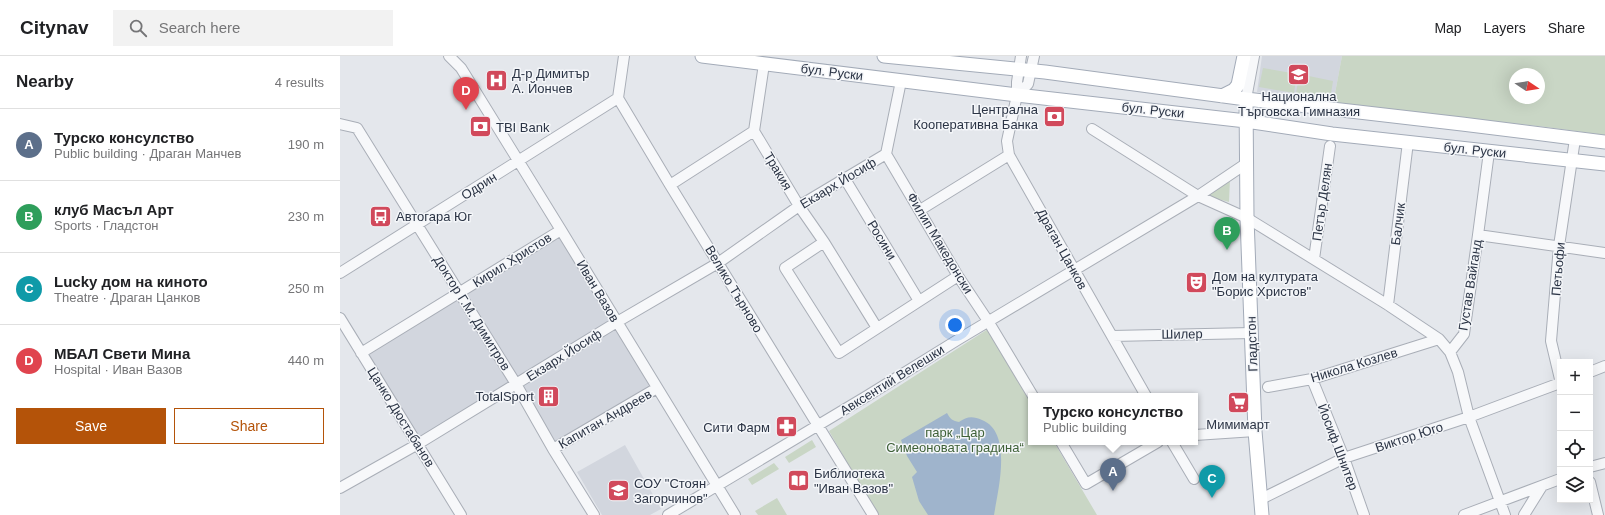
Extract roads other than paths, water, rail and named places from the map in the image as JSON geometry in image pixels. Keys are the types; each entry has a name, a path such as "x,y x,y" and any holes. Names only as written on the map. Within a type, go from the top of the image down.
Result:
{"main road":[{"name":"бул. Руски","path":"702,56 1017,95 1246,121 1332,134 1489,152 1571,159 1605,164"},
{"name":"бул. Руски","path":"884,56 1025,70 1246,99 1605,142"},
{"path":"1222,96 1234,90 1238,85 1244,56"},
{"name":"Гладстон","path":"1246,99 1247,218 1255,431 1262,514"}],"street":[{"name":"Иван Вазов","path":"448,56 461,68"},
{"name":"Иван Вазов","path":"457,56 461,68 718,486 734,515"},
{"path":"618,98 624,56"},
{"path":"1021,56 1025,70"},
{"path":"1025,70 1034,56"},
{"name":"Гладстон","path":"1246,99 1254,56"},
{"path":"670,185 754,131 764,64"},
{"name":"Драган Цанков","path":"1025,70 1017,95 1007,141 1009,155 1144,393"},
{"path":"886,154 901,81"},
{"name":"Одрин","path":"340,273 618,98"},
{"name":"Велико Търново","path":"618,98 873,515"},
{"name":"Доктор Г.М. Димитров","path":"340,124 357,128 516,384 553,450 594,515"},
{"path":"1092,129 1198,196 1247,218 1388,305 1439,339 1450,352 1458,372 1469,417 1505,515"},
{"name":"Тракия","path":"754,131 799,206 824,242 877,328"},
{"name":"Петьофи","path":"1557,366 1551,341 1560,246 1575,139"},
{"name":"Балчик","path":"1388,305 1408,142"},
{"name":"Петър Делян","path":"1314,259 1330,146"},
{"name":"Густав Вайганд","path":"1450,352 1464,334 1489,152"},
{"name":"Екзарх Йосиф","path":"340,488 418,444 617,322 718,263 799,206 886,154"},
{"name":"Филип Македонски","path":"886,154 958,276 988,321 1031,393"},
{"path":"920,210 1009,155"},
{"name":"Авксентий Велешки","path":"668,515 867,396 1074,269 1198,196 1247,163"},
{"name":"Росини","path":"845,179 919,301"},
{"name":"Кирил Христов","path":"361,353 561,230"},
{"path":"1478,235 1605,253"},
{"path":"824,242 785,268 839,353 958,276"},
{"name":"Цанко Дюстабанов","path":"340,318 461,515"},
{"name":"Шилер","path":"1112,336 1252,333"},
{"name":"Никола Козлев","path":"1268,387 1312,378 1439,339"},
{"path":"1593,371 1605,366"},
{"name":"Йосиф Шнитер","path":"1312,378 1344,458 1364,515"},
{"name":"Виктор Юго","path":"1261,499 1344,458 1469,417 1557,383"},
{"name":"Капитан Андреев","path":"553,450 657,388"},
{"path":"1198,435 1255,431"},
{"path":"1063,445 1086,484 1153,445"},
{"path":"1174,445 1194,479"},
{"path":"1593,466 1605,463"},
{"path":"1464,515 1557,480"},
{"path":"1524,515 1531,510 1542,486"},
{"path":"1593,494 1598,515"}],"water":[{"path":"947,413 949,417 959,422 970,417 982,420 992,427 998,436 1001,463 994,515 928,515 919,501 912,477 917,472 907,456 901,440"}],"place":[{"name":"Национална Търговска Гимназия","path":"1299,74"},
{"name":"Д-р Димитър А. Йончев","path":"496,80"},
{"name":"МБАЛ Свети Мина","path":"466,110"},
{"name":"Централна Кооперативна Банка","path":"1054,116"},
{"name":"TBI Bank","path":"481,127"},
{"name":"Автогара Юг","path":"381,216"},
{"name":"клуб Масъл Арт","path":"1227,250"},
{"name":"Дом на културата \"Борис Христов\"","path":"1196,283"},
{"name":"TotalSport","path":"549,396"},
{"name":"Мимимарт","path":"1238,402"},
{"name":"Сити Фарм","path":"786,427"},
{"name":"Библиотека \"Иван Вазов\"","path":"798,480"},
{"name":"СОУ \"Стоян Загорчинов\"","path":"619,490"},
{"name":"Турско консулство","path":"1113,491"},
{"name":"Lucky дом на киното","path":"1212,498"}],"park label":[{"name":"парк „Цар Симеоновата градина“","path":"955,440"}]}
